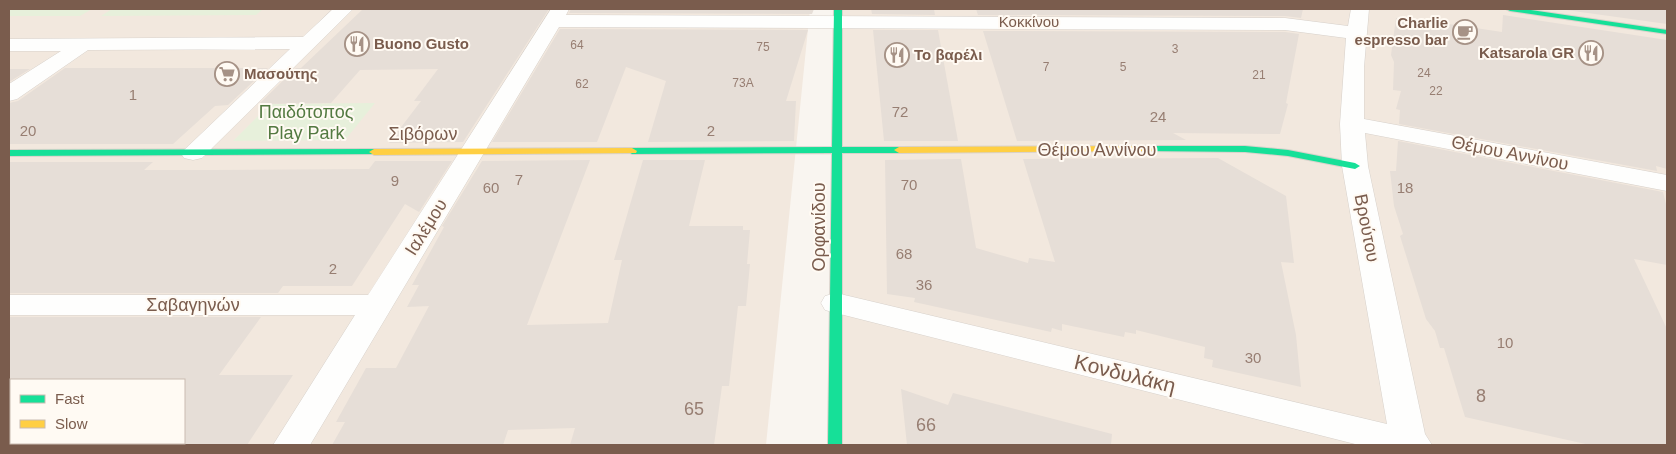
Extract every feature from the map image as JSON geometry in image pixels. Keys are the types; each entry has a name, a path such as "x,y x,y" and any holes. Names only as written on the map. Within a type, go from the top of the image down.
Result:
{"street":[{"path":"193,153 344,9"},
{"path":"1510,9 1667,32"},
{"name":"Κοκκίνου","path":"556,15 838,15 1285,24 1358,21"},
{"name":"Ιαλέμου","path":"291,445 556,15"},
{"name":"Ορφανίδου","path":"834,445 838,15"},
{"name":"Βρούτου","path":"1358,21 1352,124 1355,166 1410,445"},
{"path":"9,45 307,43"},
{"path":"9,94 83,45"},
{"name":"Θέμου Αννίνου","path":"1352,124 1667,183"},
{"name":"Θέμου Αννίνου","path":"837,150 1245,149 1288,153 1355,166"},
{"name":"Σιβόρων","path":"9,153 837,150"},
{"name":"Κονδυλάκη","path":"836,303 1410,445"},
{"name":"Σαβαγηνών","path":"9,305 377,306"}],"shaded area":[{"path":"9,9 810,9 766,445 9,445"},
{"path":"841,9 1667,9 1667,445 827,445"}],"green space":[{"path":"10,9 92,9 80,16 9,16"},
{"path":"112,9 263,9 256,15 101,16"},
{"name":"Παιδότοπος Play Park","path":"375,103 345,140 233,141 270,104"}],"building":[{"path":"363,9 549,9 463,142 389,143 421,101 414,101 438,69 360,70 331,103 259,104 296,68 301,68"},
{"path":"571,9 814,9 812,14 569,13"},
{"path":"871,9 934,9 935,15 872,14"},
{"path":"976,9 1303,9 1301,18 1285,16 978,15"},
{"path":"1559,9 1667,9 1667,24"},
{"path":"1503,15 1667,40 1667,169 1656,166 1657,171 1399,124 1400,110 1396,109 1401,91 1393,90 1394,62 1391,55 1396,18 1502,32"},
{"path":"560,29 808,30 786,101 796,101 794,141 648,142 666,81 626,67 597,142 492,142"},
{"path":"873,30 938,30 958,141 884,141"},
{"path":"983,31 1285,32 1299,34 1286,103 1288,104 1280,134 1173,133 1186,140 1017,141"},
{"path":"65,68 268,68 228,105 215,106 173,144 9,144 9,103 18,101"},
{"path":"9,69 30,69 9,82"},
{"path":"1398,141 1663,192 1667,208 1667,265 1634,259 1667,329 1667,445 1590,445 1465,417 1444,348 1440,348 1435,331 1426,319 1400,236 1403,234 1394,206 1390,171 1396,171"},
{"path":"1218,158 1286,196 1294,263 1281,262 1296,335 1301,387 1212,367 1213,360 1204,358 1205,347 1136,330 1136,334 1125,332 1124,337 1062,324 1062,331 1052,328 1051,332 914,302 915,298 887,294 885,160 961,159 976,248 1028,263 1029,258 1055,262 1023,159"},
{"path":"590,160 527,325 608,323 622,260 614,260 643,160 705,160 689,226 743,226 743,230 750,230 747,264 750,264 746,306 738,306 729,386 722,386 714,445 570,445 575,428 508,430 503,445 332,445 345,422 336,422 366,368 396,368 429,306 407,307 419,285 412,285 444,227 442,226 482,161"},
{"path":"375,161 452,161 419,212 405,204 352,286 283,286 278,293 9,293 9,162 153,162 144,170 214,170 369,169"},
{"path":"9,317 261,317 219,375 293,375 247,445 184,445 185,379 9,380"},
{"path":"901,389 948,405 953,393 1112,434 1111,445 907,445"}],"traffic: fast":[{"path":"835,445 838,9"},
{"path":"1510,9 1667,32"},
{"path":"1150,149 1245,149 1288,153 1355,166"},
{"path":"632,151 899,150"},
{"path":"9,153 374,152"}],"traffic: slow":[{"path":"899,150 1150,149"},
{"path":"374,152 632,151"}],"place":[{"name":"Charlie espresso bar","path":"1465,32"},
{"name":"Buono Gusto","path":"357,44"},
{"name":"Katsarola GR","path":"1591,53"},
{"name":"Το βαρέλι","path":"897,55"},
{"name":"Μασούτης","path":"227,74"}]}
